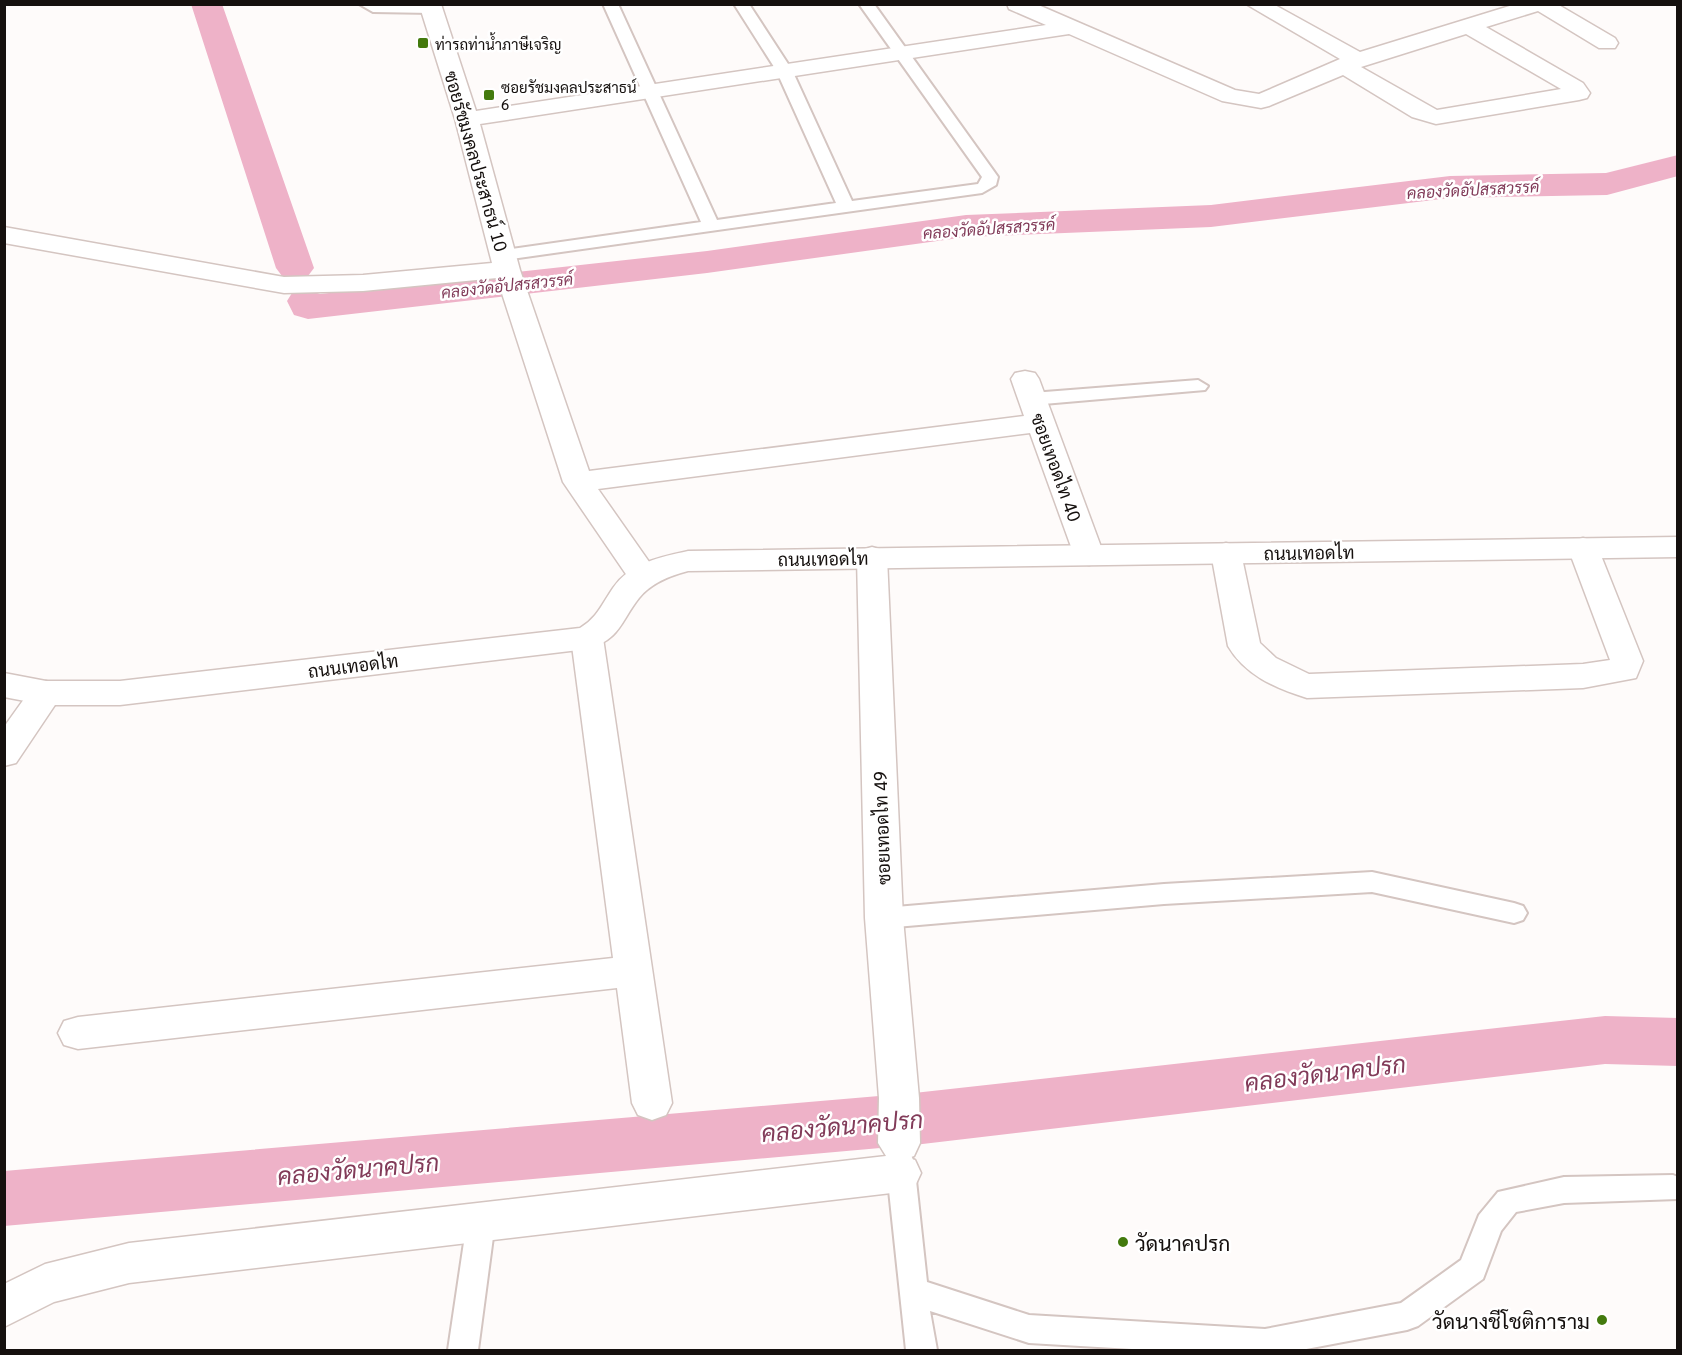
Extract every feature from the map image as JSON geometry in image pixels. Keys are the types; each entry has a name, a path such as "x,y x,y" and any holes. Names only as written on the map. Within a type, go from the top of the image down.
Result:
{"street":[{"path":"1017,4 1230,96 1252,101 1261,101 1351,63 1481,25 1540,4 1606,43"},
{"path":"1256,4 1351,63 1420,112 1437,117 1579,93 1575,88 1481,25 1462,4"},
{"name":"ซอยรัชมงคลประสาธน์ 10","path":"431,7 467,119 510,276 578,482 643,576"},
{"path":"467,119 1073,27"},
{"path":"4,235 285,285 363,283 469,271 510,276"},
{"path":"578,482 1032,401"},
{"name":"ซอยเทอดไท 40","path":"1032,401 1089,555"},
{"name":"ถนนเทอดไท","path":"4,685 46,693 120,693 587,638 604,630 614,618 628,590 643,576 663,566 688,561 1677,547"},
{"path":"1226,553 1244,646 1252,657 1269,670 1307,686 1583,676 1624,670 1627,661 1582,548"},
{"name":"ซอยเทอดไท 49","path":"872,557 884,918 899,1098 900,1158"},
{"path":"587,638 652,1103"},
{"path":"4,754 46,693"},
{"path":"78,1033 634,971"},
{"path":"4,1307 45,1284 129,1263 481,1222 900,1158"}],"lane":[{"path":"366,4 373,8 431,7"},
{"path":"610,4 711,226"},
{"path":"741,4 784,70 848,208"},
{"path":"510,276 711,226 848,208 982,188 988,185 990,177 866,4"},
{"path":"1032,401 1198,386"},
{"path":"884,918 1164,894 1372,882 1514,913"},
{"path":"900,1158 919,1345 922,1350"},
{"path":"914,1292 1029,1329 1221,1345 1265,1343 1407,1316 1473,1269 1489,1224 1508,1201 1564,1190 1674,1188"},
{"path":"463,1350 481,1222"}],"waterway":[{"name":"คลองวัดอัปสรสวรรค์","path":"206,4 295,268"},
{"name":"คลองวัดอัปสรสวรรค์","path":"306,301 308,307 707,262 966,226 1211,216 1450,187 1607,184 1678,165"},
{"name":"คลองวัดนาคปรก","path":"4,1199 914,1119 1605,1040 1678,1042"}],"place":[{"name":"ท่ารถท่าน้ำภาษีเจริญ","path":"423,43"},
{"name":"ซอยรัชมงคลประสาธน์ 6","path":"489,95"},
{"name":"วัดนาคปรก","path":"1123,1242"},
{"name":"วัดนางชีโชติการาม","path":"1602,1320"}]}
